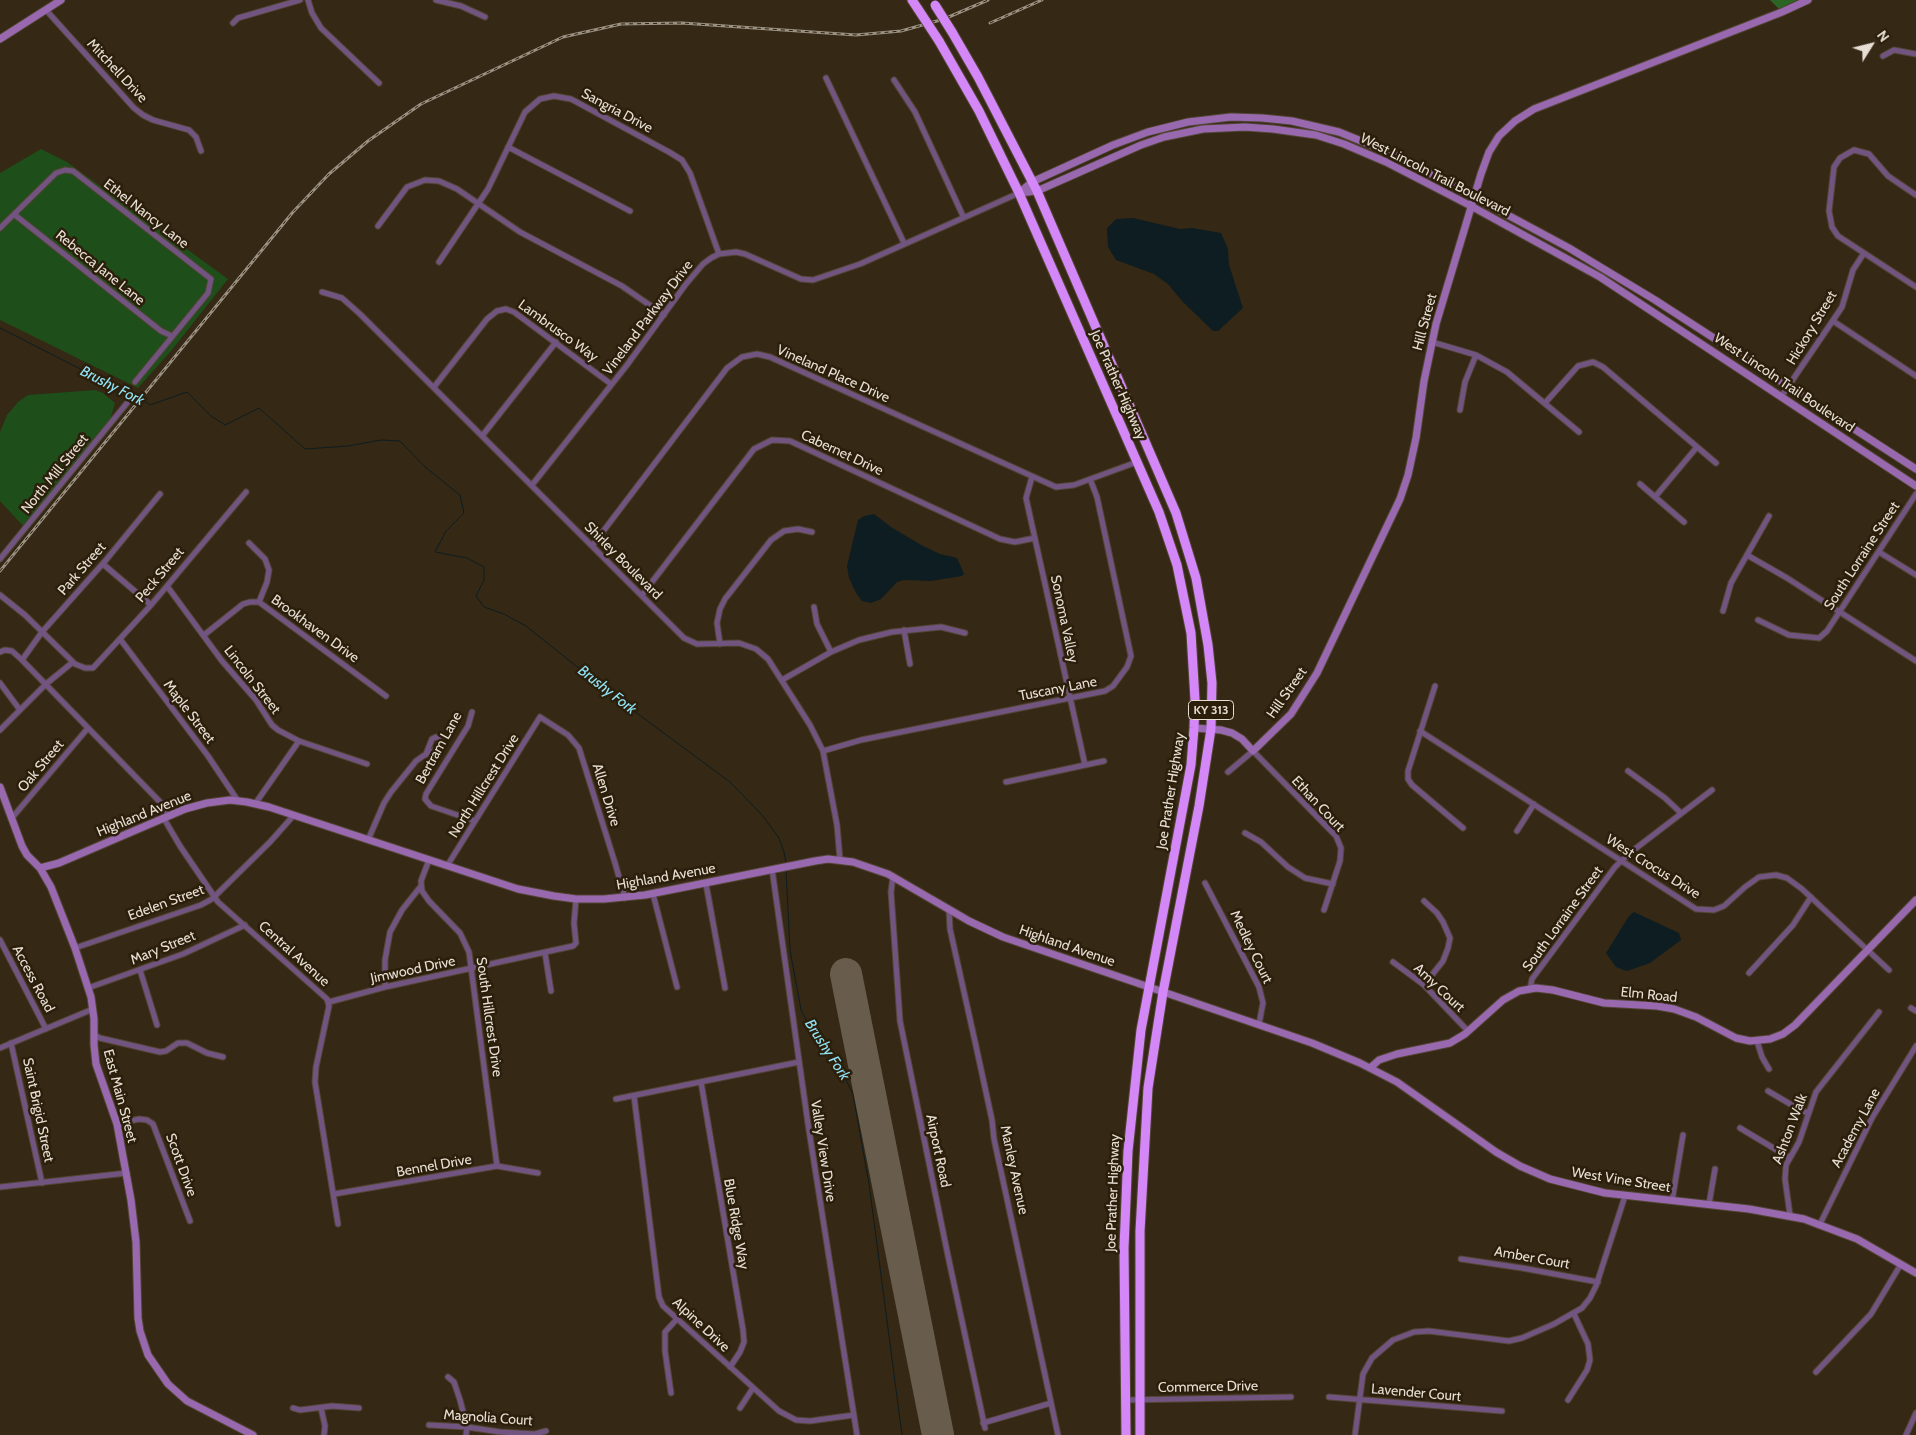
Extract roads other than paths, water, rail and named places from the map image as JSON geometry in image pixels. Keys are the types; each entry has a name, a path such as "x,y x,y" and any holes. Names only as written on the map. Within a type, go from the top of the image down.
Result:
{"highway":[{"name":"Joe Prather Highway","path":"912,0 939,41 979,111 1018,193 1166,530 1185,599 1194,666 1194,728 1186,800 1149,987 1136,1065 1127,1168 1124,1248 1126,1435"},
{"name":"Joe Prather Highway","path":"934,2 978,77 1032,182 1176,513 1188,549 1200,598 1208,645 1212,683 1211,729 1199,806 1151,1060 1146,1114 1140,1231 1140,1435"}],"main road":[{"path":"0,39 62,0"},
{"name":"Hill Street","path":"1253,751 1285,722 1317,673 1395,510 1408,475 1432,342 1474,196 1486,160 1494,144 1506,128 1524,114 1545,104 1782,12 1808,0"},
{"name":"West Lincoln Trail Boulevard","path":"1018,193 1032,182 1113,145 1161,128 1202,120 1254,117 1292,121 1354,137 1398,156 1598,265 1916,469"},
{"name":"West Lincoln Trail Boulevard","path":"1018,193 1036,191 1119,153 1164,137 1203,130 1259,128 1302,132 1344,144 1386,162 1471,206 1600,277 1916,486"},
{"path":"1194,728 1232,733 1242,739 1253,751"},
{"name":"East Main Street","path":"0,787 24,851 40,868 51,886 88,988 93,1009 96,1064 117,1124 127,1173 136,1242 138,1318 148,1355 168,1384 187,1401 252,1435"},
{"name":"Highland Avenue","path":"40,868 59,863 166,816 207,802 238,801 294,815 518,889 576,899 625,898 653,894 815,860 840,860 865,865 892,876 950,910 1003,937 1259,1024"},
{"name":"Elm Road","path":"1370,1068 1379,1060 1397,1054 1450,1043 1468,1031 1503,1000 1519,991 1530,989 1552,990 1604,1003 1657,1006 1674,1009 1696,1017 1735,1038 1756,1042 1777,1037 1795,1025 1916,900"},
{"name":"West Vine Street","path":"1259,1024 1334,1052 1397,1082 1480,1142 1520,1166 1563,1184 1625,1196 1709,1204 1790,1215 1820,1224 1857,1239 1916,1273"}],"street":[{"path":"233,23 238,18 300,0"},
{"path":"308,0 312,13 321,28 378,83"},
{"path":"436,0 461,6 484,17"},
{"name":"Mitchell Drive","path":"46,10 134,108 143,116 189,130 196,137 201,150"},
{"path":"1883,56 1894,50 1916,54"},
{"path":"826,78 904,243"},
{"path":"894,80 915,112 963,216"},
{"name":"Sangria Drive","path":"439,262 488,189 525,112 534,102 554,96 571,99 682,160 690,173 719,254"},
{"path":"508,147 630,211"},
{"path":"1915,193 1888,176 1873,157 1864,151 1849,152 1840,158 1833,172 1829,211 1830,222 1838,236 1916,288"},
{"name":"Ethel Nancy Lane","path":"16,215 56,173 65,170 73,171 211,279 208,293 172,336"},
{"path":"378,226 403,191 414,183 434,180 448,184 520,232 622,286 664,315"},
{"path":"719,254 736,252 745,254 801,279 813,280 860,264 963,216 1018,193"},
{"path":"0,228 16,215"},
{"name":"Rebecca Jane Lane","path":"16,215 161,331 172,336"},
{"name":"Hickory Street","path":"1782,397 1844,302 1854,270 1864,253"},
{"name":"Vineland Parkway Drive","path":"532,485 703,264 719,254"},
{"name":"Shirley Boulevard","path":"322,292 342,298 434,387 684,638 697,644 739,643 756,649 768,659 810,725 823,751 840,860"},
{"name":"Lambrusco Way","path":"434,387 482,324 497,311 506,309 514,312 612,384"},
{"path":"1833,321 1916,376"},
{"path":"134,382 172,336"},
{"path":"482,436 556,342"},
{"path":"1432,342 1476,355 1507,372 1579,432"},
{"name":"Vineland Place Drive","path":"592,546 727,368 742,357 757,354 770,357 1056,487 1074,485 1137,462"},
{"path":"1460,410 1466,382 1476,355"},
{"path":"1545,404 1578,366 1593,362 1603,366 1716,463"},
{"name":"North Mill Street","path":"0,559 127,403"},
{"name":"Cabernet Drive","path":"642,595 754,449 772,440 790,441 1000,539 1015,542 1035,538"},
{"path":"1655,497 1696,447"},
{"name":"Sonoma Valley","path":"1032,477 1026,498 1085,765"},
{"name":"Tuscany Lane","path":"823,751 870,738 1105,691 1113,686 1128,667 1131,656 1097,497 1090,479"},
{"path":"1640,484 1684,522"},
{"name":"Peck Street","path":"73,662 85,668 96,666 151,605 246,492"},
{"name":"Park Street","path":"22,660 42,632 103,564 160,494"},
{"name":"South Lorraine Street","path":"1758,620 1789,635 1819,638 1827,631 1916,494"},
{"path":"1723,611 1731,583 1768,516"},
{"path":"720,644 717,623 720,609 725,599 771,540 784,532 798,529 812,532"},
{"path":"249,543 265,559 269,570 267,582 259,602"},
{"path":"1879,552 1916,575"},
{"path":"1747,555 1787,578 1916,661"},
{"path":"103,564 151,605"},
{"name":"Lincoln Street","path":"167,586 222,661 256,700 272,725 284,734 299,741 367,764"},
{"path":"0,595 14,605 73,662 46,684 0,730"},
{"name":"Brookhaven Drive","path":"204,635 243,604 254,601 259,602 386,696"},
{"path":"814,607 817,624 831,652"},
{"path":"782,680 831,652 859,640 904,630 941,627 965,633"},
{"path":"904,630 910,664"},
{"name":"Maple Street","path":"120,639 208,756 238,801"},
{"name":"Central Avenue","path":"0,652 5,650 12,652 22,660 164,806 166,816 180,846 215,897 329,1002 316,1067 315,1082 338,1224"},
{"path":"0,684 20,710"},
{"path":"1435,686 1408,771 1408,779 1412,785 1463,828"},
{"name":"Bertram Lane","path":"472,712 468,726 426,794 425,799 428,804 436,808 476,821"},
{"name":"North Hillcrest Drive","path":"447,866 540,717"},
{"name":"Allen Drive","path":"540,717 568,735 580,748 625,898"},
{"name":"Oak Street","path":"11,819 88,728"},
{"name":"West Crocus Drive","path":"1420,731 1691,906 1702,910 1714,910 1724,906 1754,880 1770,875 1781,876 1792,881 1888,970"},
{"path":"255,804 299,741"},
{"path":"1228,772 1253,751"},
{"name":"Ethan Court","path":"1253,751 1336,836 1341,848 1340,861 1324,910"},
{"path":"368,840 386,799 416,761 426,754"},
{"path":"1006,782 1104,761"},
{"path":"1628,771 1665,798 1681,813"},
{"name":"South Lorraine Street","path":"1530,989 1532,979 1621,861 1712,790"},
{"path":"1517,831 1534,804"},
{"name":"Edelen Street","path":"75,948 201,905 215,897 294,815"},
{"path":"1245,833 1260,842 1288,867 1305,878 1332,884"},
{"path":"386,987 385,960 390,932 402,910 421,886 429,860"},
{"name":"Valley View Drive","path":"775,868 799,1062 857,1435"},
{"name":"Airport Road","path":"892,876 890,892 900,1021 984,1426 1051,1403"},
{"name":"Medley Court","path":"1205,883 1259,986 1262,1003 1259,1024"},
{"path":"706,884 724,988"},
{"name":"South Hillcrest Drive","path":"421,886 429,901 465,939 472,969 497,1166"},
{"path":"653,894 677,987"},
{"path":"1749,973 1793,925 1811,897"},
{"name":"Jimwood Drive","path":"329,1002 386,987 573,946 576,943 574,924 576,899"},
{"path":"1424,901 1437,913 1450,938 1443,961 1424,985"},
{"name":"Manley Avenue","path":"950,910 950,930 1058,1435"},
{"name":"Mary Street","path":"88,988 183,954 245,925"},
{"name":"Access Road","path":"0,940 46,1028"},
{"path":"545,953 551,991"},
{"name":"Amy Court","path":"1393,962 1424,985 1468,1031"},
{"path":"140,970 156,1025"},
{"path":"0,1048 93,1009"},
{"name":"Ashton Walk","path":"1790,1215 1785,1178 1786,1165 1799,1142 1816,1092 1879,1012"},
{"path":"94,1035 160,1052 169,1050 178,1044 187,1043 207,1053 223,1057"},
{"path":"1756,1042 1769,1069"},
{"name":"Saint Brigid Street","path":"11,1043 42,1183"},
{"name":"Academy Lane","path":"1820,1224 1872,1118 1916,1046"},
{"path":"616,1099 799,1062"},
{"name":"Blue Ridge Way","path":"701,1082 743,1330 744,1342 730,1367"},
{"path":"1768,1091 1809,1114"},
{"name":"Alpine Drive","path":"634,1096 659,1297 663,1306 779,1411 796,1420 810,1421 854,1415"},
{"name":"Scott Drive","path":"117,1124 139,1119 147,1120 153,1124 190,1221"},
{"path":"1740,1128 1790,1158"},
{"path":"1672,1201 1683,1135"},
{"name":"Bennel Drive","path":"334,1194 497,1166 538,1173"},
{"path":"1709,1204 1715,1169"},
{"path":"0,1187 127,1173"},
{"path":"1355,1435 1363,1374 1372,1358 1387,1344 1406,1334 1421,1331 1436,1331 1510,1342 1574,1314 1587,1303 1598,1282 1625,1196"},
{"name":"Amber Court","path":"1462,1259 1598,1282"},
{"path":"1816,1372 1871,1314 1902,1264"},
{"path":"1568,1400 1587,1370 1590,1360 1588,1344 1574,1314"},
{"path":"671,1393 665,1351 666,1332 677,1319"},
{"path":"448,1377 454,1382 457,1391 467,1427 466,1435"},
{"path":"740,1408 753,1388"},
{"name":"Lavender Court","path":"1329,1396 1502,1411"},
{"name":"Commerce Drive","path":"1125,1400 1291,1397"},
{"path":"293,1408 300,1410 332,1406 359,1408"},
{"path":"321,1408 324,1435"},
{"path":"1906,1435 1916,1413"},
{"name":"Magnolia Court","path":"429,1425 535,1434 546,1431"}],"waterway":[{"name":"Brushy Fork","path":"0,328 131,393 150,405 187,392 211,416 225,425 259,408 305,449 348,446 381,440 400,441 425,467 460,495 464,513 446,531 435,552 467,558 484,567 484,580 476,596 484,607 504,614 526,626 615,697 730,782 762,815 779,838 786,864"},
{"name":"Brushy Fork","path":"786,871 790,950 801,1010 814,1035 841,1070 853,1094 869,1184 902,1435"}],"railway":[{"path":"0,571 293,212 329,174 368,141 421,104 563,37 621,24 682,23 856,35 901,31 944,19 988,0"},
{"path":"990,23 1042,0"}]}
